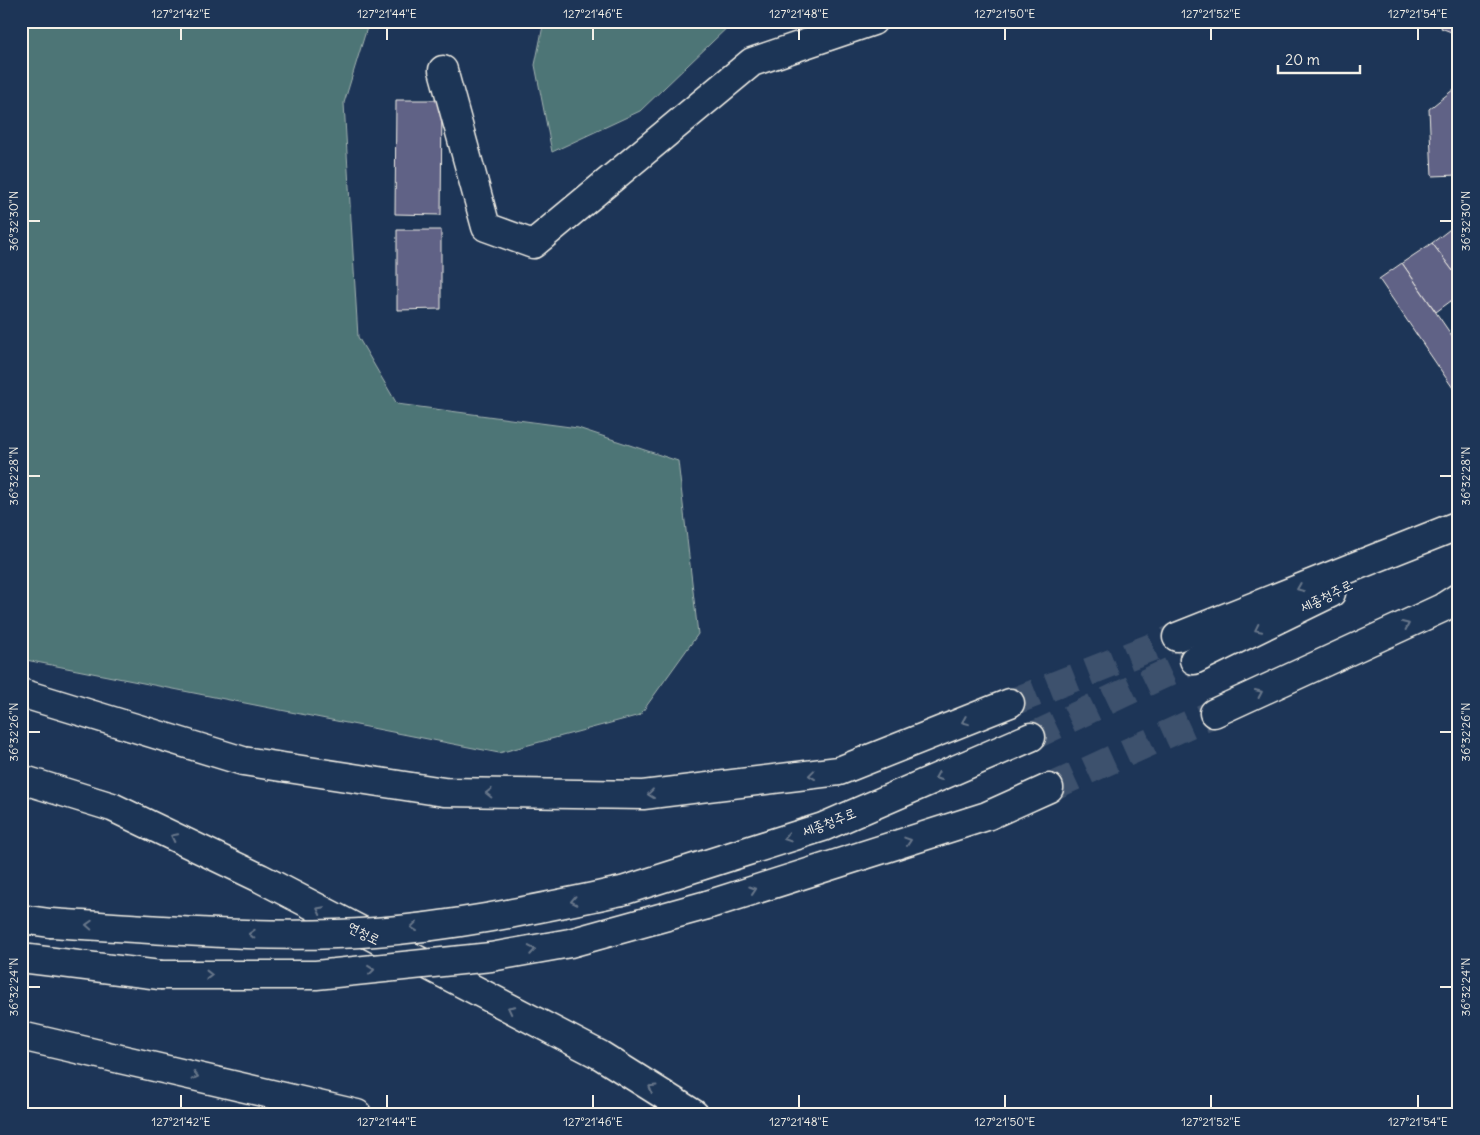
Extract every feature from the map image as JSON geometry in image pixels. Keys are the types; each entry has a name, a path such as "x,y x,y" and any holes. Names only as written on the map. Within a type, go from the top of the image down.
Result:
{"main road":[{"path":"443,70 486,227 533,244 752,62 873,21"},
{"path":"1177,637 1459,525"},
{"name":"세종청주로","path":"1194,660 1459,531"},
{"path":"1214,714 1442,608 1459,597"},
{"path":"21,693 243,761 444,792 643,795 839,771 1010,703"},
{"name":"세종청주로","path":"21,919 50,923 255,934 375,932 498,917 622,891 823,826 1031,737"},
{"name":"연청로","path":"26,780 112,807 260,878 600,1055 694,1114"},
{"path":"21,958 160,974 316,975 491,957 570,943 707,905 987,816 1049,788"},
{"path":"21,1036 357,1114"},
{"path":"21,1046 147,1066"}],"green space":[{"path":"21,21 369,21 344,103 358,337 397,404 578,428 678,461 698,634 640,715 499,753 21,659"},
{"path":"544,21 734,21 640,111 552,152 535,65"}],"building":[{"path":"1443,21 1459,21 1459,35 1441,28"},
{"path":"1459,85 1459,175 1432,176 1429,109"},
{"path":"396,100 442,100 441,215 395,214"},
{"path":"1459,224 1459,279 1432,243"},
{"path":"397,230 441,230 441,309 397,310"},
{"path":"1432,243 1459,279 1459,295 1436,312 1402,263"},
{"path":"1402,263 1459,346 1459,397 1379,279"}],"tunnel":[{"path":"1010,703 1177,637"},
{"path":"1031,737 1194,660"},
{"path":"1049,788 1214,713"}]}
